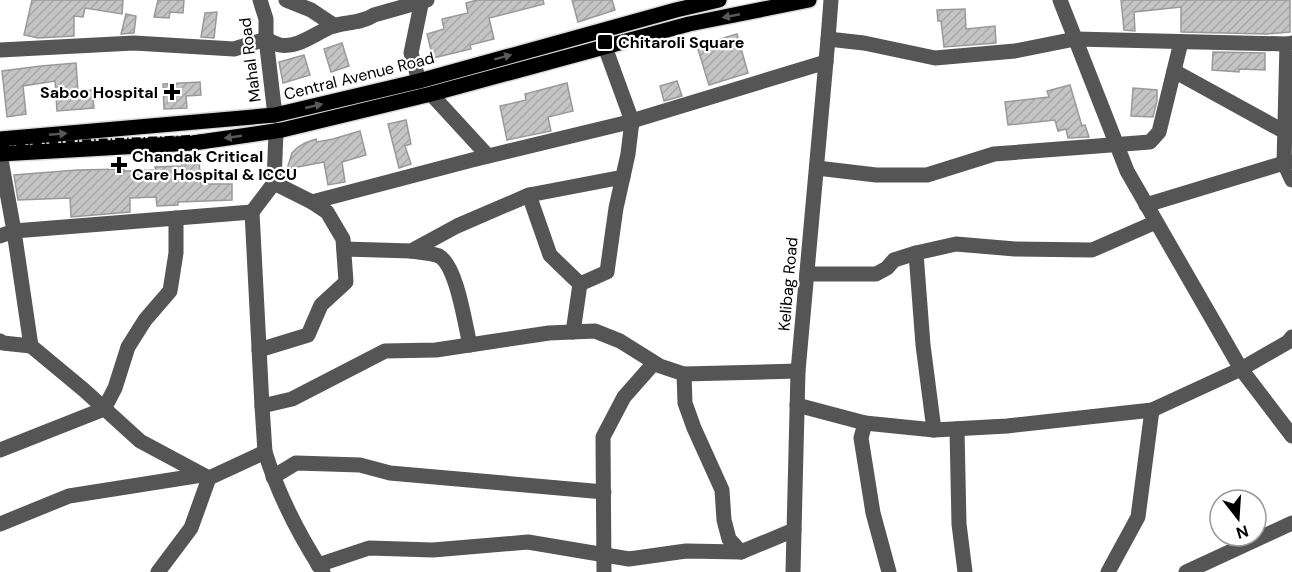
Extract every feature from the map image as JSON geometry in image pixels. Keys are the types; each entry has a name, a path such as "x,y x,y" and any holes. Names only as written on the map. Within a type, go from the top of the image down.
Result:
{"main road":[{"name":"Central Avenue Road","path":"0,139 275,115 419,81 681,4 719,0"},
{"path":"0,154 193,143 276,131 431,94 689,24 809,0"},
{"path":"275,115 276,131"}],"street":[{"name":"Mahal Road","path":"260,0 266,19 266,39 275,115"},
{"path":"286,0 311,10 335,26"},
{"path":"0,50 134,43 234,50 266,39 281,45 303,42 335,26 368,19 375,7 424,0 411,53 419,81"},
{"name":"Kelibag Road","path":"792,572 798,371 831,0"},
{"path":"1060,0 1127,171 1241,369 1292,436"},
{"path":"828,39 864,43 935,58 1015,51 1075,39 1290,44 1289,94 1285,132 1292,180"},
{"path":"817,168 876,175 927,175 994,154 1150,142 1159,132 1181,42"},
{"path":"580,284 608,272 616,208 628,154 632,121 605,47"},
{"path":"312,202 632,121 826,62"},
{"path":"1174,71 1285,132"},
{"path":"431,94 488,156"},
{"path":"276,131 274,183 252,212 265,452 273,477 307,548 320,569 369,548 433,550 528,542 629,559 686,551 741,552 794,530"},
{"path":"0,154 7,233 31,346"},
{"path":"1146,205 1288,162"},
{"path":"411,251 457,226 529,195 623,177"},
{"path":"259,350 308,335 321,305 346,282 343,239 327,212 274,183"},
{"path":"529,195 550,255 580,284"},
{"path":"7,233 252,212"},
{"path":"0,450 104,409 115,388 128,347 145,320 170,291 176,253 176,218"},
{"path":"807,274 876,274 887,268 894,260 956,244 1015,249 1092,250 1156,222"},
{"path":"344,249 411,251 439,256 450,268 455,281 470,345"},
{"path":"916,253 923,345 934,430"},
{"path":"573,332 580,284"},
{"path":"262,406 292,399 385,351 436,350 549,333 596,331 620,341 660,366 684,374 798,371"},
{"path":"797,405 865,423 934,430 1007,426 1152,410 1241,369 1288,342 1292,337"},
{"path":"0,341 31,346 140,441 205,476"},
{"path":"604,572 603,437 624,397 654,363"},
{"path":"684,374 685,403 722,490 724,520 729,539 741,552"},
{"path":"1108,572 1138,517 1152,410"},
{"path":"865,423 861,438 873,513 889,572"},
{"path":"957,429 958,524 965,572"},
{"path":"0,524 69,496 205,476 265,452"},
{"path":"273,477 296,463 360,465 390,472 604,492"},
{"path":"159,572 191,528 205,485 205,476"},
{"path":"1186,572 1292,523"}],"building":[{"path":"32,0 123,0 122,14 85,8 83,17 74,16 74,36 38,38 24,35"},
{"path":"158,0 184,0 183,13 170,12 169,18 154,17"},
{"path":"477,0 543,0 544,4 489,18 494,39 470,45 471,49 433,58 427,34 444,29 442,19 468,13 466,3"},
{"path":"572,0 612,0 615,10 578,22"},
{"path":"1121,0 1290,0 1290,32 1266,34 1181,32 1181,7 1134,12 1135,31 1124,30"},
{"path":"965,9 966,29 995,26 996,43 944,47 941,21 938,21 937,10"},
{"path":"217,12 214,38 201,37 205,13"},
{"path":"126,14 136,16 134,33 121,34"},
{"path":"737,34 748,73 709,85 697,46"},
{"path":"342,43 349,66 331,72 324,49"},
{"path":"1213,52 1265,53 1265,70 1239,69 1239,72 1212,70"},
{"path":"304,55 310,75 283,83 279,62"},
{"path":"76,63 78,91 92,90 94,108 57,111 55,81 23,86 26,114 7,117 2,71"},
{"path":"677,81 682,96 664,101 660,86"},
{"path":"200,82 201,95 186,96 187,108 164,109 163,84"},
{"path":"567,83 573,111 548,117 551,131 507,140 500,106 526,100 525,94"},
{"path":"1070,85 1082,126 1085,125 1089,137 1068,138 1066,129 1058,131 1055,120 1008,125 1005,102 1049,97 1047,91"},
{"path":"1133,88 1157,90 1153,117 1131,116"},
{"path":"406,120 411,144 405,146 411,164 399,168 388,124"},
{"path":"360,131 366,155 342,162 345,182 328,185 324,162 287,169 292,153 305,143 316,139 317,142 333,139"},
{"path":"199,162 201,184 232,184 232,200 178,202 178,205 157,206 156,197 130,198 130,212 71,217 70,198 18,200 14,175 77,170 156,170 155,167 182,166 182,163"}],"railway":[{"path":"0,148 227,135 284,127 326,119 801,0"}],"place":[{"name":"Chitaroli Square","path":"605,42"},
{"name":"Saboo Hospital","path":"172,92"},
{"name":"Chandak Critical Care Hospital & ICCU","path":"119,165"}]}
